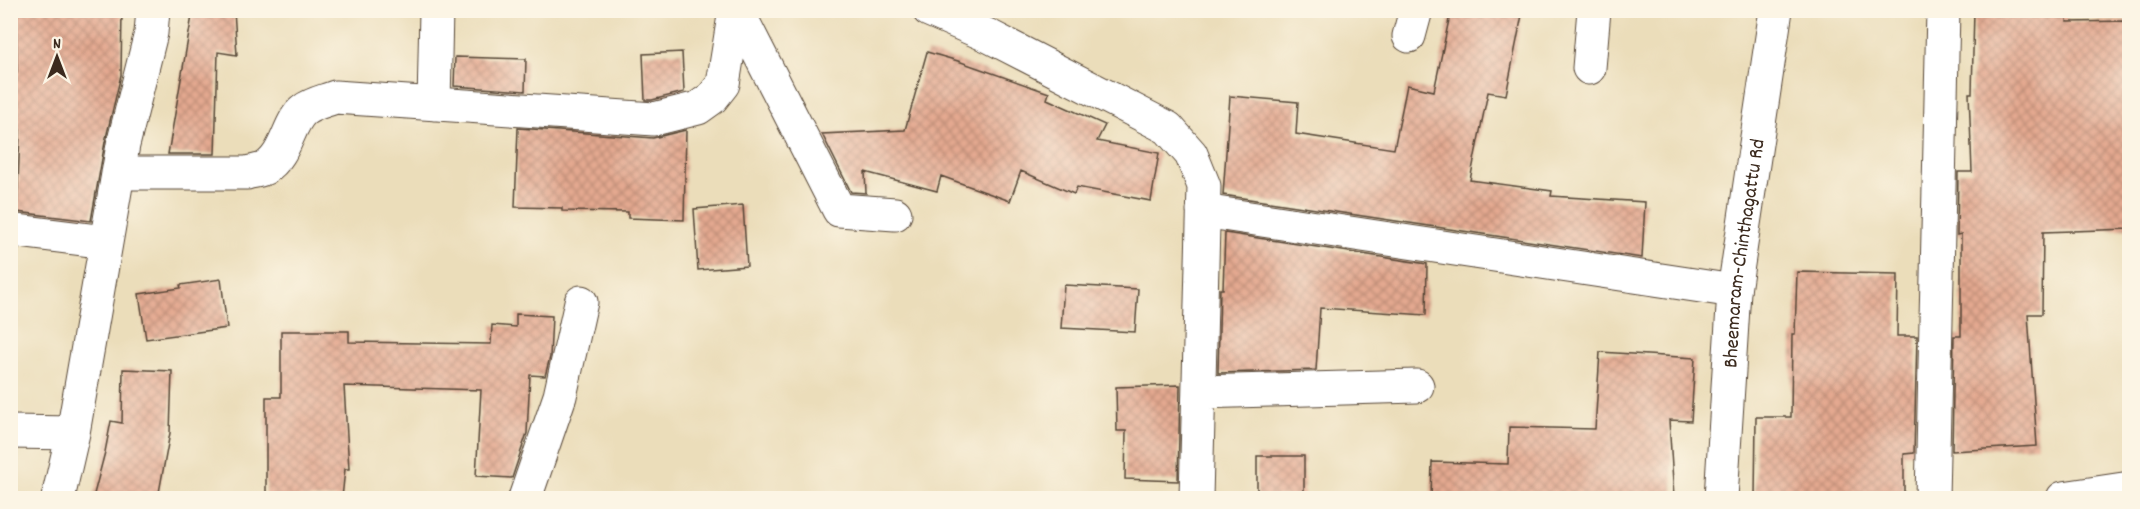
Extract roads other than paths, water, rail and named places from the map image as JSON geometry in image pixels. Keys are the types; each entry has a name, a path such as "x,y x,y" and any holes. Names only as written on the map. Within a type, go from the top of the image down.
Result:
{"street":[{"path":"58,498 73,433 123,145 151,33 153,10"},
{"path":"434,104 436,10"},
{"path":"118,172 247,172 265,168 286,145 302,111 314,104 335,98 654,119 698,108 712,98 723,84 736,10"},
{"path":"736,10 838,210 895,213"},
{"path":"929,10 989,36 1168,128 1191,154 1204,186 1196,498"},
{"path":"1589,68 1594,10"},
{"name":"Bheemaram-Chinthagattu Rd","path":"1721,498 1734,291 1776,10"},
{"path":"1932,498 1943,10"},
{"path":"1203,211 1734,291"},
{"path":"10,230 106,242"},
{"path":"525,498 560,396 580,302"},
{"path":"1199,392 1417,386"},
{"path":"10,432 73,433"},
{"path":"2063,498 2130,488"}]}
